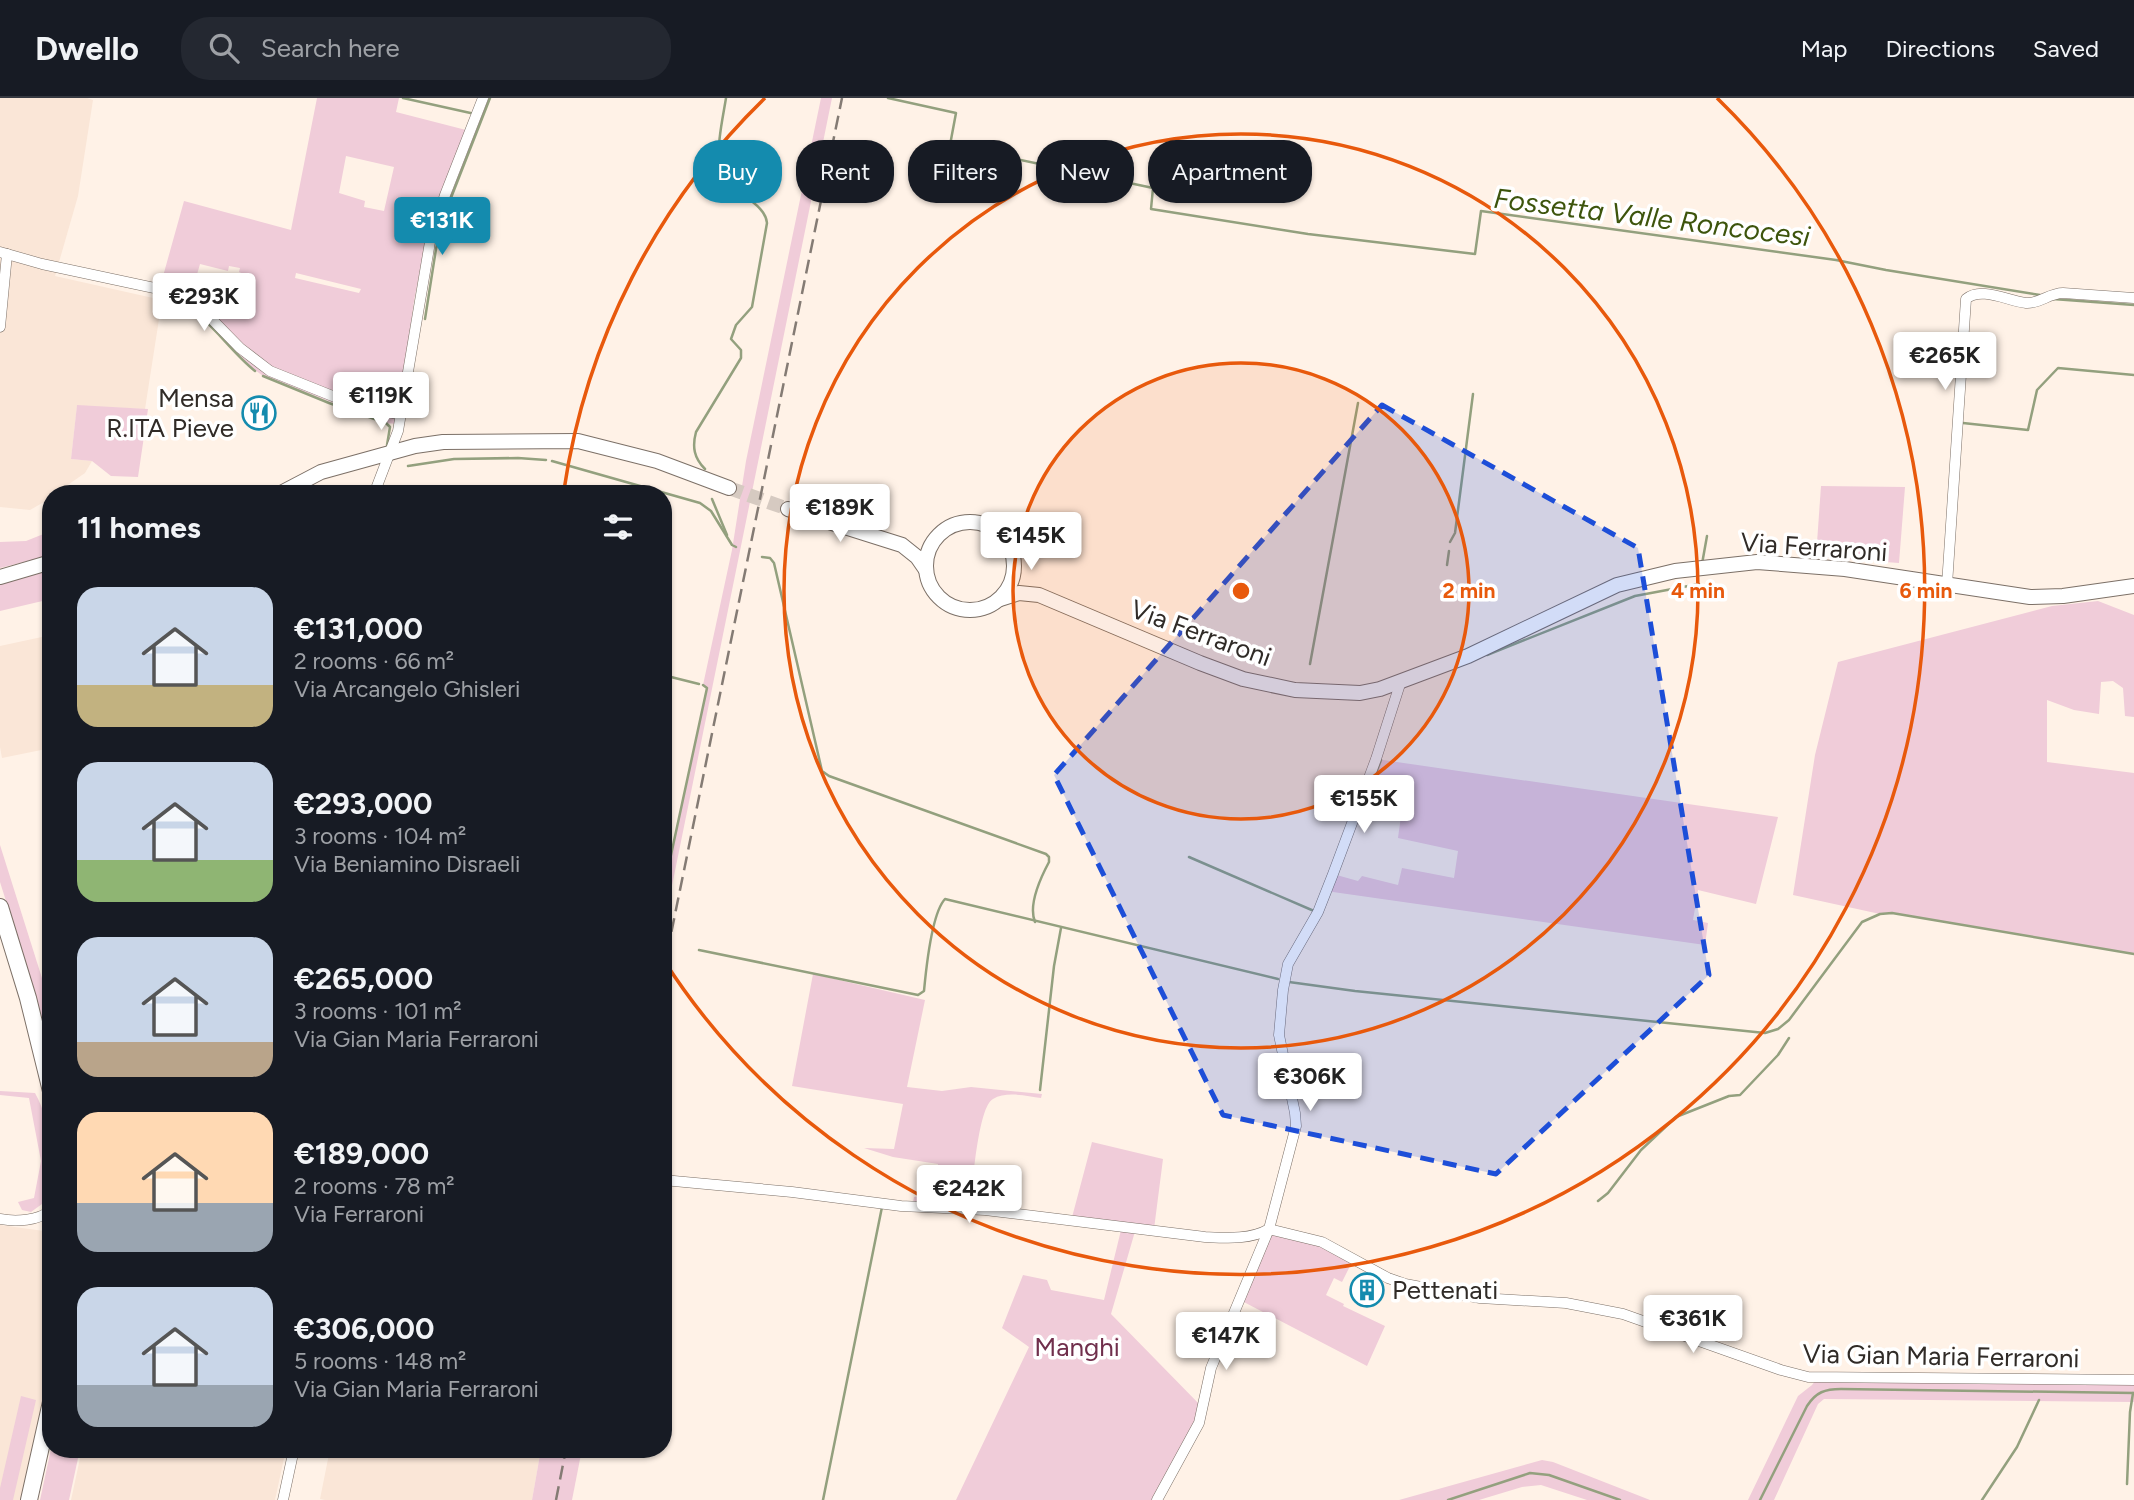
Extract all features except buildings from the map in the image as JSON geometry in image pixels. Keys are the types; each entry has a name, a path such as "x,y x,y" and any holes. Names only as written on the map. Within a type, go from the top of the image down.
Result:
{"main road":[{"path":"296,485 321,472 443,442 578,441 657,461 729,488"},
{"path":"788,509 902,545 935,539"},
{"path":"902,545 917,557 926,570 935,593 954,607 978,610 1000,599 1009,586 1014,571 1010,547 1000,534 986,525 962,523 947,528 935,539 928,554 926,570"},
{"name":"Via Ferraroni","path":"1000,599 1019,593 1039,595 1243,679 1295,691 1360,694 1401,681 1504,640 1617,585 1653,575 1757,562 1845,569 2030,597 2063,596 2130,584"},
{"path":"0,577 42,565"},
{"name":"Via Ferraroni","path":"1014,571 1039,595"},
{"path":"0,907 42,1055"},
{"path":"29,1500 42,1442"}],"street":[{"path":"378,485 398,431 430,242 445,195 483,98"},
{"path":"0,327 4,253 42,264 173,292 197,304 240,348 270,372 360,407 399,414"},
{"path":"1947,585 1965,301 1977,293 2028,303 2057,293 2134,298"},
{"path":"1157,1500 1199,1423 1211,1368 1269,1229 1296,1126 1280,1043 1284,982 1289,959 1318,912 1376,760 1401,681"},
{"name":"Via Gian Maria Ferraroni","path":"672,1181 901,1206 985,1210 1205,1237 1236,1238 1269,1229 1322,1242 1405,1284 1480,1298 1566,1303 1612,1312 1657,1325 1800,1376 2134,1380"},
{"path":"0,1219 9,1221 42,1216"},
{"path":"283,1500 292,1458"}],"highlighted area":[{"path":"1382,405 1638,548 1709,975 1496,1174 1223,1115 1054,775"}],"shaded area":[{"path":"0,98 87,98 93,100 78,196 55,276 162,300 145,409 77,406 71,459 92,461 85,473 68,485 42,485 42,503 30,510 0,507"},
{"path":"42,637 42,750 2,758 0,747 0,646"},
{"path":"0,1225 42,1231 42,1409 22,1500 0,1500"},
{"path":"80,1458 284,1458 275,1500 71,1500"},
{"path":"328,1458 539,1458 532,1500 320,1499"}],"green space":[{"path":"317,98 399,98 396,112 466,130 444,199 437,198 430,218 414,301 400,402 388,409 378,409 320,390 254,358 200,303 204,298 206,286 224,290 225,283 244,286 246,275 239,272 240,268 229,266 228,271 200,264 194,285 197,295 194,299 160,287 184,201 291,230","holes":["346,156 394,167 384,211 364,207 365,201 339,193","296,273 361,289 359,293 295,278"]},
{"path":"821,98 832,98 823,140 812,140"},
{"path":"799,203 811,203 672,886 672,850 707,688 703,685 732,550 746,461"},
{"path":"173,294 191,302 252,361 397,418 397,424 386,423 263,376 242,360 190,306 171,299"},
{"path":"77,405 148,409 138,477 111,476 92,461 71,459"},
{"path":"1821,486 1905,487 1899,563 1816,557"},
{"path":"42,535 42,557 0,568 0,542 26,541"},
{"path":"42,572 42,601 0,611 0,583"},
{"path":"2098,601 2134,615 2134,717 2125,716 2123,688 2113,681 2101,682 2099,714 2074,710 2047,700 2047,762 2134,773 2134,954 1892,913 1880,914 1793,895 1815,755 1838,662 2052,606"},
{"path":"1376,759 1778,817 1756,904 1698,890 1693,920 1708,923 1705,945 1326,891 1333,874 1358,881 1362,876 1398,885 1402,868 1454,878 1458,851 1398,838 1401,814 1399,802 1368,781"},
{"path":"0,845 42,978 42,1020 35,993 0,882"},
{"path":"813,974 925,1000 907,1087 942,1091 971,1087 1042,1094 1041,1098 1004,1095 993,1099 988,1105 980,1132 970,1209 912,1207 914,1197 932,1196 938,1164 893,1157 864,1148 894,1149 903,1104 792,1086"},
{"path":"0,1091 35,1093 42,1107 42,1204 31,1212 22,1210 18,1202 34,1198 41,1161 29,1098 0,1095"},
{"name":"Manghi","path":"1092,1142 1163,1159 1154,1229 1136,1228 1111,1314 1203,1408 1157,1500 956,1500 1029,1347 1002,1328 1023,1275 1047,1280 1051,1290 1104,1300 1122,1226 1071,1221"},
{"path":"1269,1229 1354,1258 1342,1282 1334,1278 1326,1295 1385,1326 1367,1366 1240,1300"},
{"path":"1818,1377 2134,1384 2134,1402 1824,1399 1818,1404 1774,1500 1748,1500 1798,1396"},
{"path":"21,1396 36,1400 13,1500 0,1500 0,1488"},
{"path":"49,1458 78,1458 69,1500 40,1500"},
{"path":"539,1458 580,1458 572,1500 532,1500"},
{"path":"1542,1460 1650,1500 1587,1500 1541,1485 1522,1487 1479,1500 1399,1500"}],"waterway":[{"path":"403,98 475,114"},
{"path":"447,208 490,98"},
{"path":"705,469 695,452 696,432 741,358 741,350 731,339 736,325 752,307 767,223 760,208 723,175 719,141 726,98"},
{"name":"Fossetta Valle Roncocesi","path":"888,98 956,113 950,145 1153,188 1151,209 1308,234 1475,254 1481,211 1836,260 2040,295"},
{"path":"425,319 444,216"},
{"path":"171,299 205,320 255,371"},
{"name":"Fossetta Valle Roncocesi","path":"2053,299 2134,305"},
{"path":"1963,423 2028,430 2037,390 2058,368 2134,375"},
{"path":"263,376 386,423 390,427 387,445"},
{"path":"1450,542 1455,533 1473,394"},
{"path":"1310,664 1358,403"},
{"path":"408,466 454,459 546,460"},
{"path":"552,461 637,485"},
{"path":"672,495 700,503 711,511 732,545 736,547"},
{"path":"712,499 727,535"},
{"path":"1702,564 1707,536"},
{"path":"1447,565 1449,551"},
{"path":"762,557 770,558 774,563 822,771 829,776 1046,854 1049,862 1034,900 1035,922"},
{"path":"1487,655 1635,596 1699,584"},
{"path":"672,677 699,684"},
{"path":"672,850 707,688 703,685"},
{"path":"1376,773 1381,760"},
{"path":"1189,857 1314,911"},
{"path":"699,950 918,995 924,991 933,929 945,899 1278,979"},
{"path":"1289,982 1765,1033 1778,1029 1789,1020 1862,922 1880,914 1892,913 2134,954"},
{"path":"1040,1090 1061,928"},
{"path":"1598,1201 1608,1193 1641,1150 1676,1117 1729,1096 1740,1095 1778,1055 1789,1038"},
{"path":"823,1500 882,1207"},
{"path":"1760,1500 1807,1406 1817,1394 1826,1391 2134,1393"},
{"path":"2127,1484 2133,1393"},
{"path":"1982,1500 2017,1447 2039,1400"},
{"path":"1448,1500 1530,1473 1549,1475 1620,1500"}],"tunnel":[{"path":"729,488 788,509"}],"railway":[{"path":"672,929 842,98"},
{"path":"556,1500 564,1458"}],"place":[{"name":"Mensa R.ITA Pieve","path":"259,413"},
{"name":"Pettenati","path":"1367,1290"}]}
